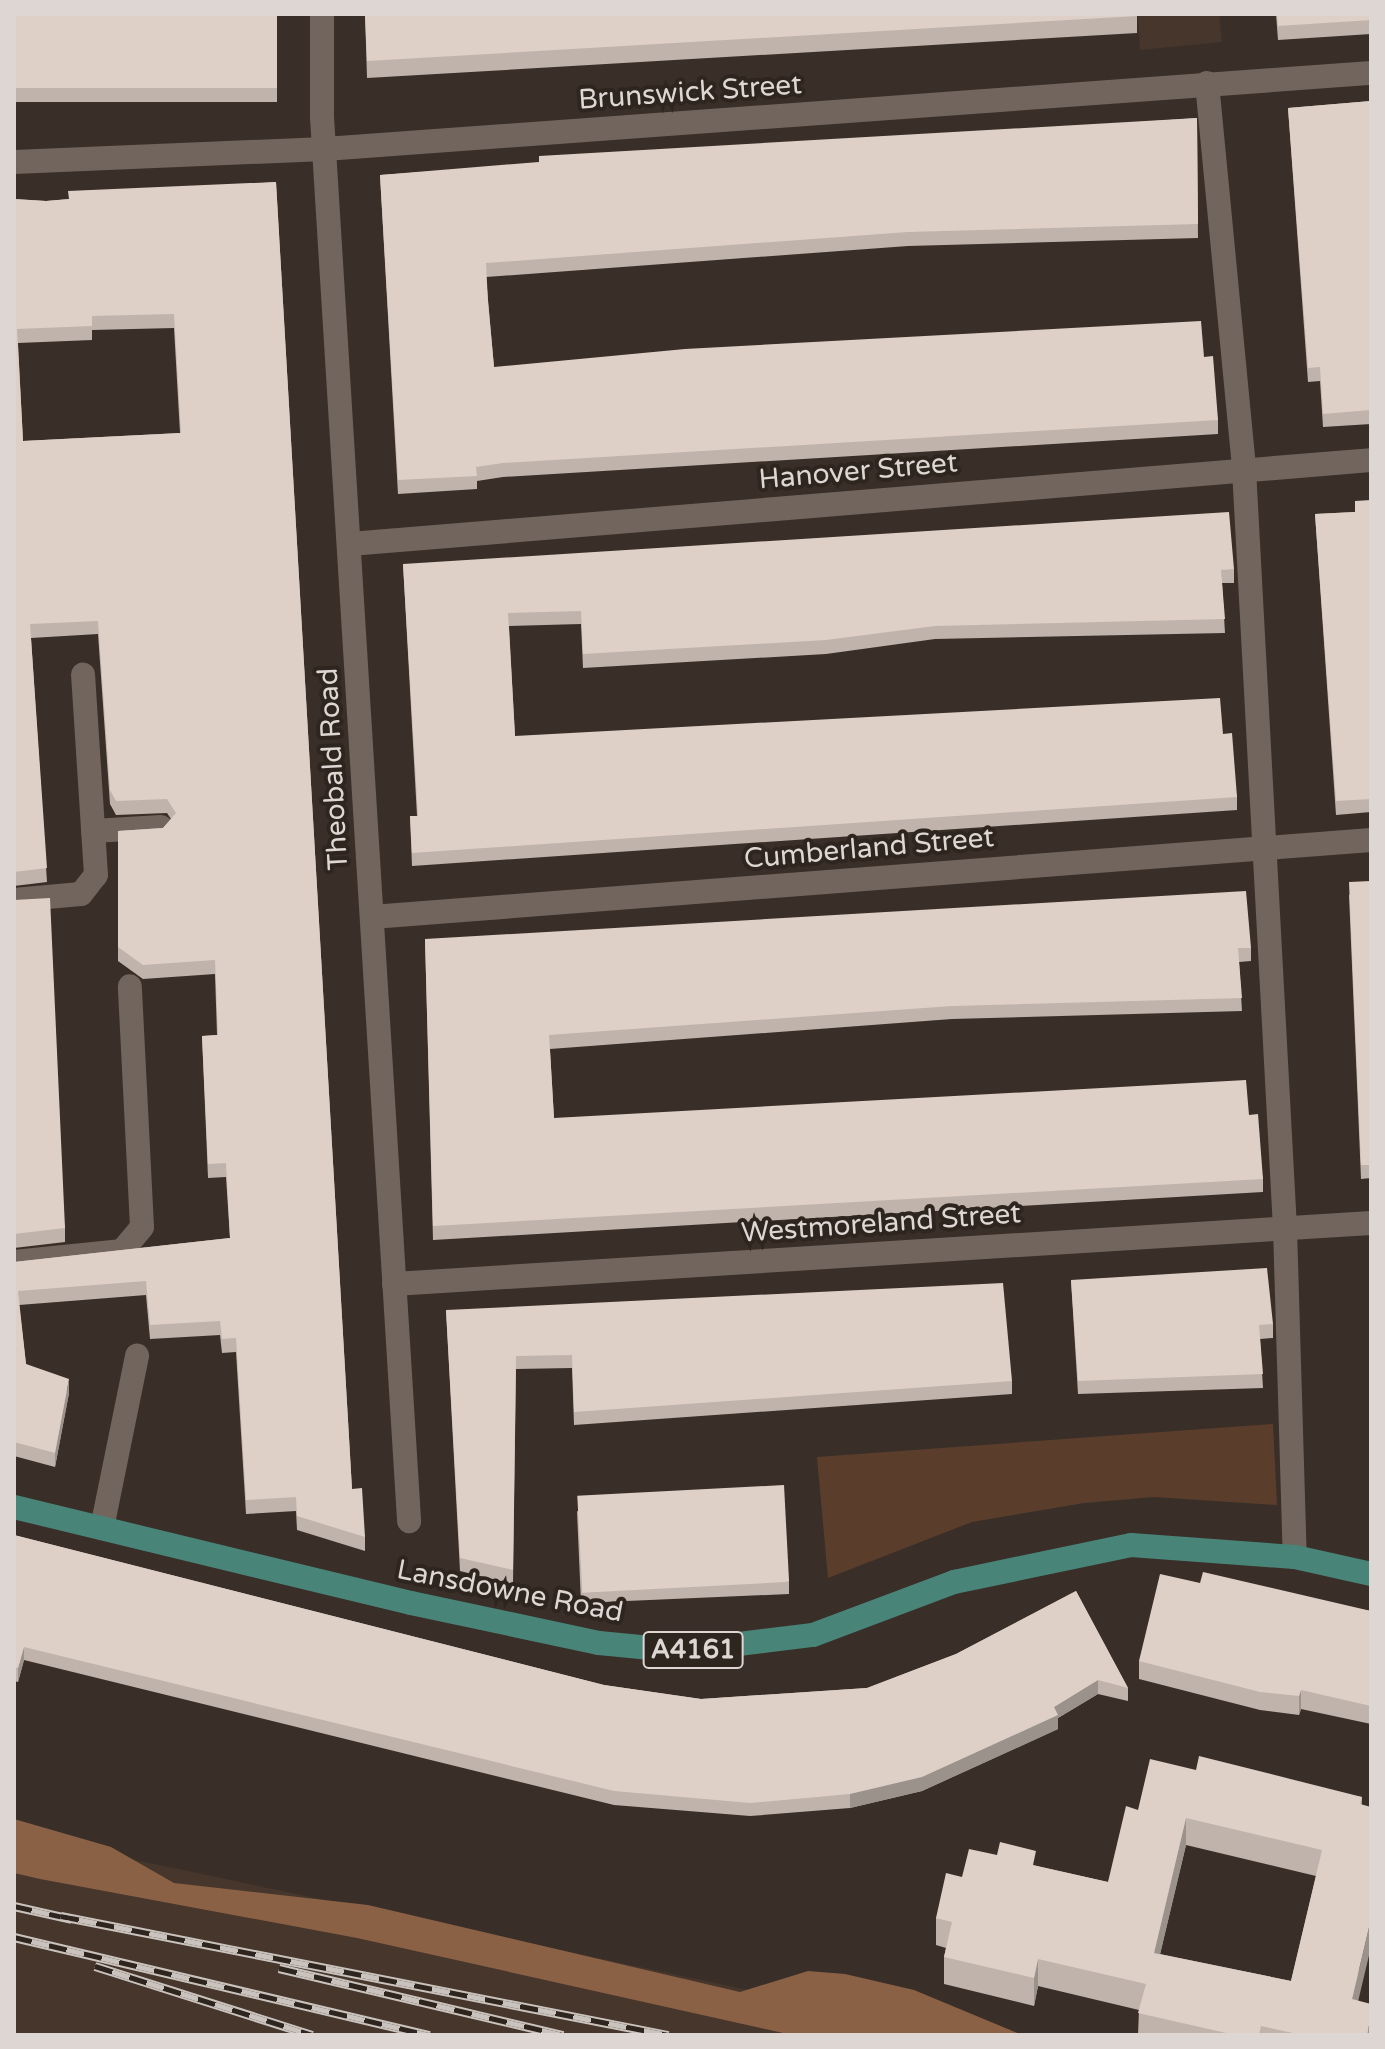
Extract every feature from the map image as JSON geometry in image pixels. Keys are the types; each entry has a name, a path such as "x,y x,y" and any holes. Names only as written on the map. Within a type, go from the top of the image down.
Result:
{"main road":[{"name":"Lansdowne Road","path":"14,1507 599,1643 682,1651 813,1635 954,1582 1069,1553 1171,1544 1295,1557 1371,1574"}],"street":[{"name":"Theobald Road","path":"322,14 325,149 409,1521"},
{"name":"Brunswick Street","path":"14,162 325,149 1371,73"},
{"path":"1207,83 1244,469 1260,847 1285,1228 1295,1557"},
{"name":"Hanover Street","path":"350,544 1371,460"},
{"path":"14,900 66,898 92,885 93,831 83,674"},
{"path":"93,831 161,827"},
{"name":"Cumberland Street","path":"372,917 1371,840"},
{"path":"14,1262 122,1251 142,1227 130,986"},
{"name":"Westmoreland Street","path":"394,1284 1371,1223"},
{"path":"102,1528 137,1356"}],"shaded area":[{"path":"1138,14 1219,14 1222,42 1140,50"},
{"path":"1273,1424 1277,1505 1154,1497 1084,1503 972,1522 828,1578 817,1457"},
{"path":"14,1819 111,1847 174,1883 368,1905 740,1992 808,1971 845,1974 914,1990 1022,2035 792,2035 357,1938 40,1879 14,1873"},
{"path":"14,1835 188,1871 961,2035 14,2035"}],"building":[{"path":"14,14 277,14 277,88 14,88"},
{"path":"365,14 1137,14 1137,16 367,61"},
{"path":"1277,14 1371,14 1371,20 1278,26"},
{"path":"1371,101 1371,410 1323,414 1320,367 1308,368 1288,108"},
{"path":"1197,118 1198,224 908,232 486,263 488,302 494,367 685,349 1201,321 1204,357 1213,356 1218,420 503,463 476,467 477,476 398,480 380,175 539,162 539,156"},
{"path":"276,182 352,1489 362,1488 365,1537 297,1516 296,1497 246,1500 236,1338 222,1339 220,1321 150,1325 146,1281 18,1291 26,1364 69,1379 55,1453 14,1442 14,1262 230,1238 226,1163 208,1164 202,1036 218,1035 215,960 143,965 118,947 118,831 163,828 176,813 167,799 116,801 110,790 98,621 30,624 47,868 14,872 14,199 69,199 68,191","holes":["174,314 181,433 23,441 17,329 92,326 92,316"]},
{"path":"1371,500 1371,799 1336,801 1315,514 1355,512 1355,501"},
{"path":"1229,512 1234,569 1221,570 1225,619 935,626 826,640 583,654 581,611 508,613 515,736 1220,698 1223,734 1232,733 1237,797 412,853 410,816 418,816 403,564"},
{"path":"1371,881 1371,1165 1361,1165 1349,882"},
{"path":"1246,891 1251,948 1238,948 1242,998 952,1006 549,1035 554,1118 1246,1080 1249,1115 1258,1114 1263,1179 433,1226 425,939"},
{"path":"50,898 65,1228 14,1234 14,900"},
{"path":"1267,1268 1273,1324 1259,1325 1263,1374 1078,1381 1071,1280"},
{"path":"1003,1283 1012,1381 574,1412 572,1355 516,1356 513,1570 460,1558 446,1310"},
{"path":"784,1485 789,1582 582,1593 577,1496"},
{"path":"14,1535 604,1685 701,1699 867,1688 956,1654 1076,1591 1128,1688 1098,1680 1054,1707 1058,1715 922,1777 850,1794 750,1803 614,1791 24,1647 18,1668 14,1667"},
{"path":"1203,1572 1371,1611 1371,1706 1301,1690 1299,1696 1260,1692 1139,1661 1160,1574 1200,1583"},
{"path":"1199,1756 1362,1797 1360,1804 1371,1807 1371,1919 1352,1999 1371,2004 1367,2035 1302,2035 1261,2026 1259,2035 1235,2035 1138,2013 1146,1984 1038,1959 1034,1978 944,1957 952,1922 936,1918 946,1873 962,1877 969,1849 997,1855 1000,1842 1036,1851 1033,1865 1108,1882 1126,1806 1138,1810 1150,1759 1196,1770","holes":["1186,1818 1322,1850 1291,1981 1154,1953"]}],"railway":[{"path":"14,1906 72,1919"},
{"path":"61,1916 668,2035"},
{"path":"14,1937 430,2035"},
{"path":"95,1966 312,2035"},
{"path":"279,1968 563,2035"}]}
